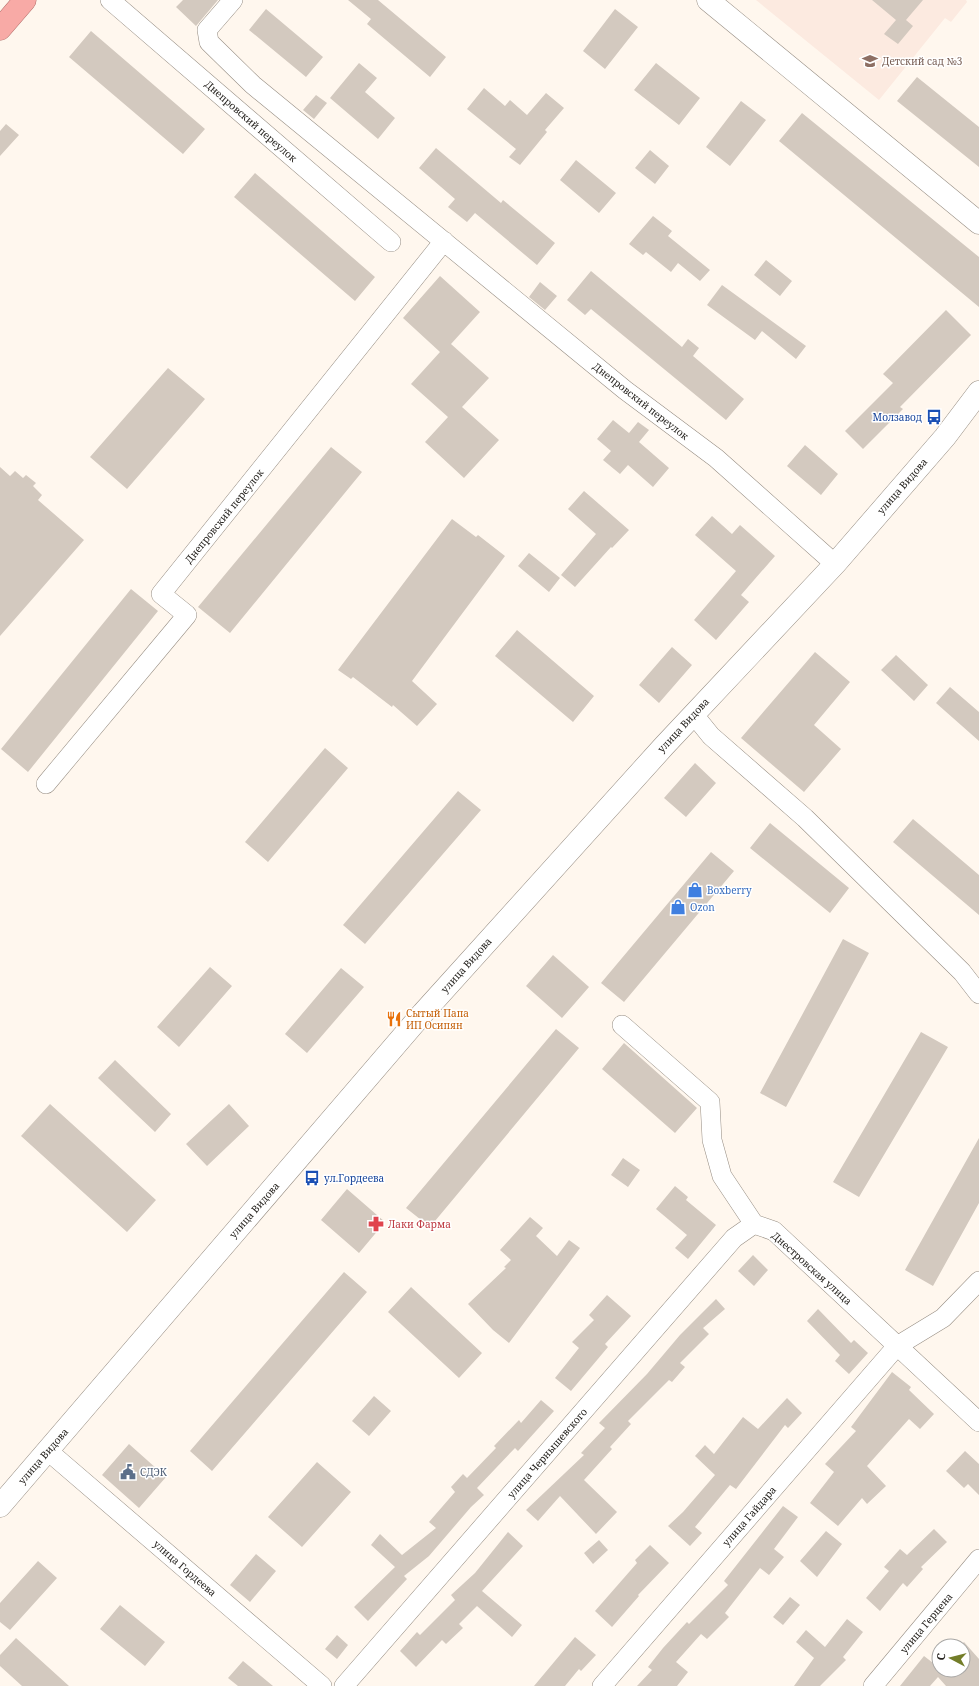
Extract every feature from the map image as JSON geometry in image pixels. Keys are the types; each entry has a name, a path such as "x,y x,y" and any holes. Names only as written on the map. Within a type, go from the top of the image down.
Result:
{"highway":[{"path":"0,29 25,0"}],"street":[{"name":"Днепровский переулок","path":"110,0 391,242"},
{"name":"Днепровский переулок","path":"233,0 207,30 209,42 253,85 625,390 716,458 835,564"},
{"path":"708,0 979,223"},
{"name":"Днепровский переулок","path":"46,784 187,615 161,594 444,241"},
{"path":"945,437 979,392"},
{"path":"945,437 979,408"},
{"name":"улица Видова","path":"0,1506 423,1013 694,715 835,564 945,437"},
{"path":"694,715 711,736 805,818 962,972 979,994"},
{"path":"622,1025 710,1102 712,1140 722,1176 754,1224"},
{"name":"Днестровская улица","path":"754,1224 774,1231 979,1422"},
{"name":"улица Чернышевского","path":"344,1686 734,1238 754,1224"},
{"name":"улица Гайдара","path":"602,1686 896,1346 943,1318 979,1281"},
{"name":"улица Гордеева","path":"48,1451 322,1686"},
{"name":"улица Герцена","path":"874,1686 979,1559"}],"shaded area":[{"name":"Детский сад №3","path":"756,0 966,0 967,2 951,22 945,18 879,100"}],"building":[{"path":"183,0 218,0 196,26 176,7"},
{"path":"348,0 378,0 446,57 430,77 367,24 371,19"},
{"path":"872,0 923,0 906,20 913,26 898,44 884,34 896,20"},
{"path":"266,9 323,57 306,77 249,30"},
{"path":"615,9 638,27 605,69 583,51"},
{"path":"91,31 205,129 183,154 69,57"},
{"path":"359,63 377,78 365,92 395,118 378,139 330,98"},
{"path":"656,63 700,98 679,125 634,90"},
{"path":"917,77 979,127 979,167 897,101"},
{"path":"484,88 505,106 510,100 527,115 546,93 564,108 545,130 547,132 520,165 509,157 516,149 467,109"},
{"path":"316,95 327,103 314,119 303,110"},
{"path":"741,101 766,120 730,166 706,147"},
{"path":"802,113 979,257 979,307 779,141"},
{"path":"6,124 19,135 0,156 0,131"},
{"path":"436,148 501,203 503,200 555,243 537,265 475,213 467,222 448,207 455,199 419,168"},
{"path":"650,150 669,166 655,184 635,168"},
{"path":"576,160 616,193 599,213 560,180"},
{"path":"255,173 375,277 355,301 234,197"},
{"path":"653,216 672,231 668,236 710,270 700,281 678,263 671,272 646,252 643,255 629,244"},
{"path":"766,260 792,281 780,296 754,275"},
{"path":"591,271 682,347 688,339 699,348 693,356 744,399 726,420 591,309 585,315 567,300"},
{"path":"440,276 480,312 451,344 489,378 462,407 499,440 464,478 425,442 448,417 411,384 440,352 403,318"},
{"path":"540,282 557,296 545,310 529,297"},
{"path":"722,285 806,346 796,359 762,331 755,340 707,305"},
{"path":"946,310 971,335 900,407 903,409 863,449 845,431 893,383 883,374"},
{"path":"168,368 205,399 127,489 90,457"},
{"path":"613,420 629,433 638,422 649,430 639,442 669,468 653,487 628,465 620,474 603,460 611,451 597,439"},
{"path":"805,445 838,474 821,495 787,466"},
{"path":"331,447 362,472 230,633 198,607"},
{"path":"0,467 10,476 15,471 23,478 26,475 36,483 33,486 42,495 38,500 84,540 0,636"},
{"path":"584,491 629,530 612,548 611,547 575,587 561,575 596,534 568,509"},
{"path":"712,516 732,534 740,525 775,556 741,595 749,602 716,640 694,620 736,571 695,535"},
{"path":"452,519 476,537 478,535 505,556 412,681 437,704 417,726 393,705 392,707 353,677 351,679 338,670"},
{"path":"529,553 560,578 549,592 518,566"},
{"path":"131,589 158,611 28,772 1,749"},
{"path":"517,630 594,696 573,722 495,656"},
{"path":"672,647 692,665 659,703 639,685"},
{"path":"815,652 850,682 814,725 841,749 804,792 741,738"},
{"path":"896,655 928,685 914,701 881,670"},
{"path":"950,687 979,712 979,741 936,703"},
{"path":"325,748 348,768 268,862 245,842"},
{"path":"695,763 716,783 686,817 664,798"},
{"path":"458,791 481,810 365,944 343,925"},
{"path":"913,819 979,875 979,915 893,842"},
{"path":"770,823 849,888 830,913 750,848"},
{"path":"711,852 734,871 624,1002 601,983"},
{"path":"843,939 869,953 786,1107 760,1093"},
{"path":"553,955 589,987 562,1018 526,986"},
{"path":"210,967 232,986 179,1047 157,1027"},
{"path":"341,968 364,987 307,1053 285,1034"},
{"path":"556,1029 579,1048 430,1227 406,1208"},
{"path":"921,1032 948,1047 859,1197 833,1182"},
{"path":"624,1043 697,1108 675,1133 602,1069"},
{"path":"115,1060 171,1114 155,1132 98,1078"},
{"path":"50,1104 156,1200 127,1232 21,1136"},
{"path":"229,1104 249,1126 207,1166 186,1144"},
{"path":"979,1138 979,1203 933,1286 905,1270"},
{"path":"623,1158 640,1170 628,1187 611,1175"},
{"path":"675,1186 688,1197 686,1200 716,1225 688,1259 675,1248 687,1235 656,1209"},
{"path":"347,1189 385,1222 359,1253 321,1220"},
{"path":"530,1217 543,1228 536,1236 557,1256 569,1240 580,1248 509,1343 493,1330 468,1304 506,1268 504,1267 511,1260 500,1250"},
{"path":"753,1255 768,1270 754,1286 738,1271"},
{"path":"344,1272 367,1292 212,1471 190,1451"},
{"path":"411,1287 482,1353 459,1378 388,1312"},
{"path":"607,1295 631,1316 605,1344 608,1347 571,1391 555,1378 579,1348 572,1342 594,1320 589,1315"},
{"path":"716,1299 725,1309 703,1328 709,1334 680,1363 685,1367 672,1382 669,1380 628,1421 631,1424 610,1447 612,1449 584,1480 617,1512 596,1534 560,1496 538,1521 526,1510 584,1455 581,1453 605,1428 599,1423 647,1374 680,1335"},
{"path":"818,1309 851,1343 854,1340 868,1353 849,1374 835,1361 840,1355 807,1321"},
{"path":"892,1372 911,1387 909,1390 934,1414 920,1429 909,1419 867,1466 886,1486 867,1504 862,1498 838,1526 810,1503 834,1472 825,1464 856,1431 851,1427"},
{"path":"374,1396 391,1411 369,1436 352,1421"},
{"path":"787,1398 802,1413 788,1428 785,1425 736,1489 730,1485 695,1527 702,1533 690,1546 668,1526 683,1512 715,1475 695,1456 705,1445 714,1454 743,1417 758,1429"},
{"path":"541,1400 554,1411 518,1451 515,1448 477,1488 484,1495 471,1507 429,1556 404,1576 407,1579 368,1621 354,1607 395,1567 371,1545 380,1534 402,1555 436,1528 429,1522 455,1492 451,1487 463,1474 467,1478 496,1448 494,1446 519,1420 521,1423"},
{"path":"129,1444 166,1477 139,1508 102,1475"},
{"path":"965,1451 979,1464 979,1495 968,1484 964,1488 946,1471"},
{"path":"317,1462 351,1492 302,1547 268,1517"},
{"path":"783,1506 798,1517 774,1549 784,1557 769,1575 760,1568 725,1613 729,1617 707,1639 701,1634 676,1662 688,1672 677,1686 637,1686 652,1670 648,1667 663,1648 687,1622 689,1624 728,1585 724,1581"},
{"path":"934,1529 947,1542 921,1567 923,1569 907,1587 903,1583 880,1611 866,1598 889,1571 884,1567 900,1549 907,1555"},
{"path":"826,1531 842,1544 817,1577 800,1561"},
{"path":"508,1532 523,1546 482,1591 522,1625 512,1637 477,1606 459,1624 463,1628 446,1644 442,1640 416,1667 400,1651 417,1632 420,1635 455,1600 451,1595 475,1573"},
{"path":"599,1540 608,1550 593,1564 584,1553"},
{"path":"650,1545 669,1563 638,1595 639,1596 612,1627 595,1611 637,1563 635,1560"},
{"path":"256,1554 276,1571 250,1602 230,1585"},
{"path":"38,1561 57,1578 10,1630 0,1622 0,1603"},
{"path":"790,1597 800,1605 783,1625 773,1617"},
{"path":"120,1605 165,1642 145,1666 100,1629"},
{"path":"847,1619 863,1632 843,1657 846,1660 820,1686 794,1686 814,1658 796,1642 806,1630 825,1647"},
{"path":"337,1635 348,1645 337,1659 325,1649"},
{"path":"575,1637 596,1655 581,1671 579,1669 565,1686 534,1686"},
{"path":"16,1638 69,1686 22,1686 0,1666 0,1655"},
{"path":"971,1650 979,1659 979,1686 946,1686 939,1678 971,1678"},
{"path":"924,1656 931,1661 931,1678 937,1678 930,1686 900,1686"},
{"path":"243,1661 273,1686 238,1686 228,1678"}],"place":[{"name":"Детский сад №3","path":"870,61"},
{"name":"Молзавод","path":"934,417"},
{"name":"Boxberry","path":"695,890"},
{"name":"Ozon","path":"678,907"},
{"name":"Сытый Папа ИП Осипян","path":"394,1019"},
{"name":"ул.Гордеева","path":"312,1178"},
{"name":"Лаки Фарма","path":"376,1224"},
{"name":"СДЭК","path":"128,1472"}]}
